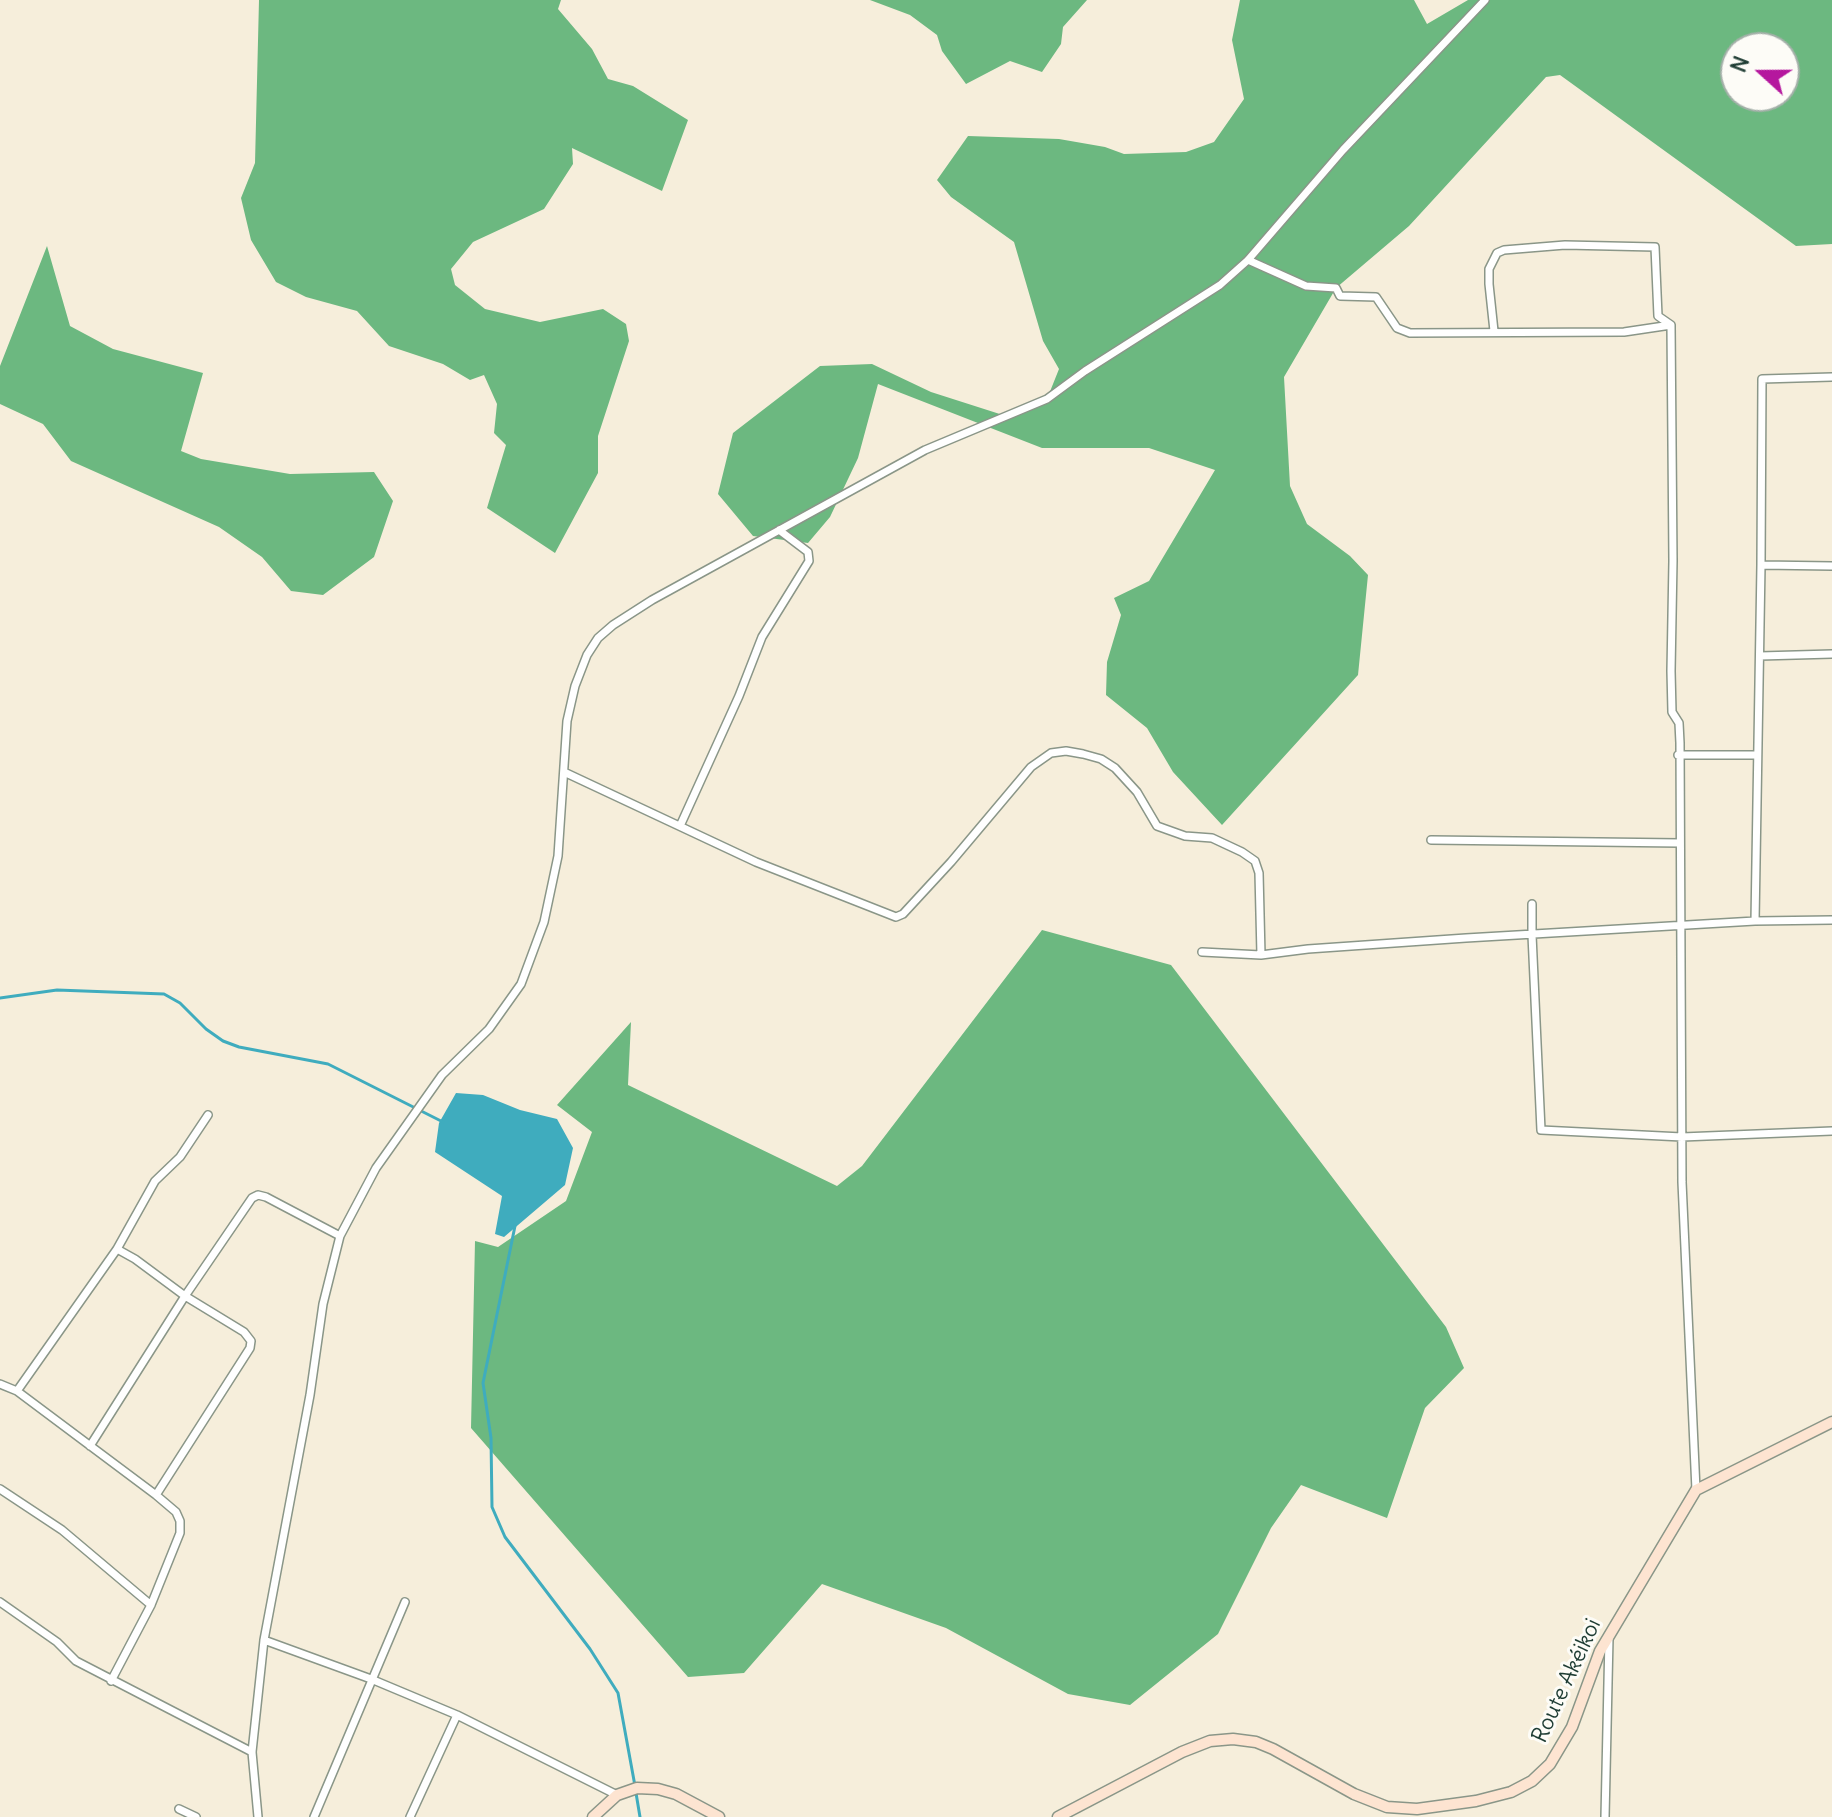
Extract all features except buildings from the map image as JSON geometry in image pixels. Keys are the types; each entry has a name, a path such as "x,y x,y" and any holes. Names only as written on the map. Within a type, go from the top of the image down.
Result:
{"street":[{"path":"258,1817 252,1752 264,1640 310,1395 323,1304 340,1236 384,1156 442,1075 489,1029 521,984 544,922 558,856 567,721 575,686 587,655 598,638 629,614 925,450 1047,399 1112,353 1220,285 1248,260 1343,150 1485,0"},
{"path":"1494,331 1489,269 1497,253 1565,245 1655,247 1658,316 1671,325"},
{"path":"1248,260 1306,286 1336,288 1340,296 1376,297 1402,331 1624,332 1671,325"},
{"path":"1671,325 1671,671 1672,712 1679,723 1682,1182 1696,1490 1832,1422"},
{"path":"1755,921 1762,379 1832,377"},
{"path":"680,826 762,637 809,561 808,552 779,530"},
{"path":"1761,565 1832,566"},
{"path":"1760,656 1832,654"},
{"path":"564,772 771,868 899,917 951,862 1031,767 1051,753 1066,751 1083,754 1101,759 1115,768 1137,792 1157,826 1185,836 1212,838 1255,861 1259,873 1261,955"},
{"path":"1678,755 1757,755"},
{"path":"1431,840 1680,843"},
{"path":"1532,904 1541,1130 1682,1137 1832,1131"},
{"path":"1202,952 1261,955 1323,947 1755,921 1832,920"},
{"path":"17,1391 117,1249 155,1181 180,1157 208,1115"},
{"path":"90,1446 185,1296 252,1198 258,1195 266,1197 340,1236"},
{"path":"117,1249 244,1332 251,1341 250,1348 156,1495"},
{"path":"0,1384 17,1391 156,1495 176,1512 180,1521 180,1533 151,1605 111,1681"},
{"path":"0,1489 62,1530 151,1605"},
{"name":"Route Akéikoi","path":"1058,1817 1182,1752 1210,1741 1233,1739 1256,1742 1273,1749 1354,1794 1387,1807 1417,1809 1476,1801 1511,1792 1532,1781 1550,1764 1572,1727 1609,1636 1696,1490"},
{"path":"0,1602 57,1642 76,1661 252,1752"},
{"path":"314,1817 405,1602"},
{"path":"1605,1817 1609,1636"},
{"path":"264,1640 371,1679 457,1715 617,1795"},
{"path":"410,1817 457,1715"},
{"path":"593,1817 617,1795 637,1788 676,1794 719,1817"},
{"path":"179,1809 196,1817"}],"green space":[{"path":"259,0 561,0 558,9 592,49 608,79 633,86 688,120 662,191 572,148 573,164 544,209 473,242 451,269 455,285 485,309 540,322 603,309 626,324 629,341 598,436 598,473 555,553 487,508 506,445 494,433 497,404 484,375 470,380 443,364 389,346 357,311 306,297 276,282 251,240 241,198 255,163"},
{"path":"870,0 1087,0 1063,27 1061,44 1042,72 1010,61 966,84 942,51 937,35 910,15"},
{"path":"1240,0 1414,0 1427,24 1468,0 1832,0 1832,244 1796,246 1560,75 1546,77 1409,226 1336,288 1284,377 1290,486 1307,524 1350,556 1368,575 1358,675 1222,825 1173,772 1147,728 1106,695 1107,662 1121,615 1114,598 1149,581 1215,470 1149,448 1042,448 878,384 858,458 830,517 808,543 753,536 718,494 733,433 820,366 872,364 931,392 1006,416 1047,399 1059,369 1043,341 1014,242 951,197 937,180 968,136 1059,139 1105,147 1124,154 1186,152 1214,142 1244,99 1232,40"},
{"path":"47,246 70,326 113,349 203,373 181,451 201,459 290,474 374,472 393,501 374,557 323,595 291,591 262,557 219,527 71,461 43,424 0,404 0,366"},
{"path":"1042,930 1171,965 1446,1327 1464,1368 1425,1408 1387,1518 1301,1485 1271,1528 1218,1634 1130,1705 1068,1694 946,1628 822,1584 744,1673 688,1677 471,1428 475,1241 498,1247 566,1201 592,1132 557,1105 631,1022 628,1085 837,1186 862,1166"}],"water":[{"path":"456,1093 483,1095 520,1110 557,1119 573,1148 565,1185 504,1237 495,1234 502,1196 435,1152 439,1123"}],"waterway":[{"path":"0,998 57,990 164,994 180,1003 223,1041 239,1047 328,1064 443,1122"},
{"path":"515,1226 483,1383 491,1438 492,1507 505,1537 590,1649 618,1693 635,1786"},
{"path":"636,1793 640,1817"}]}
